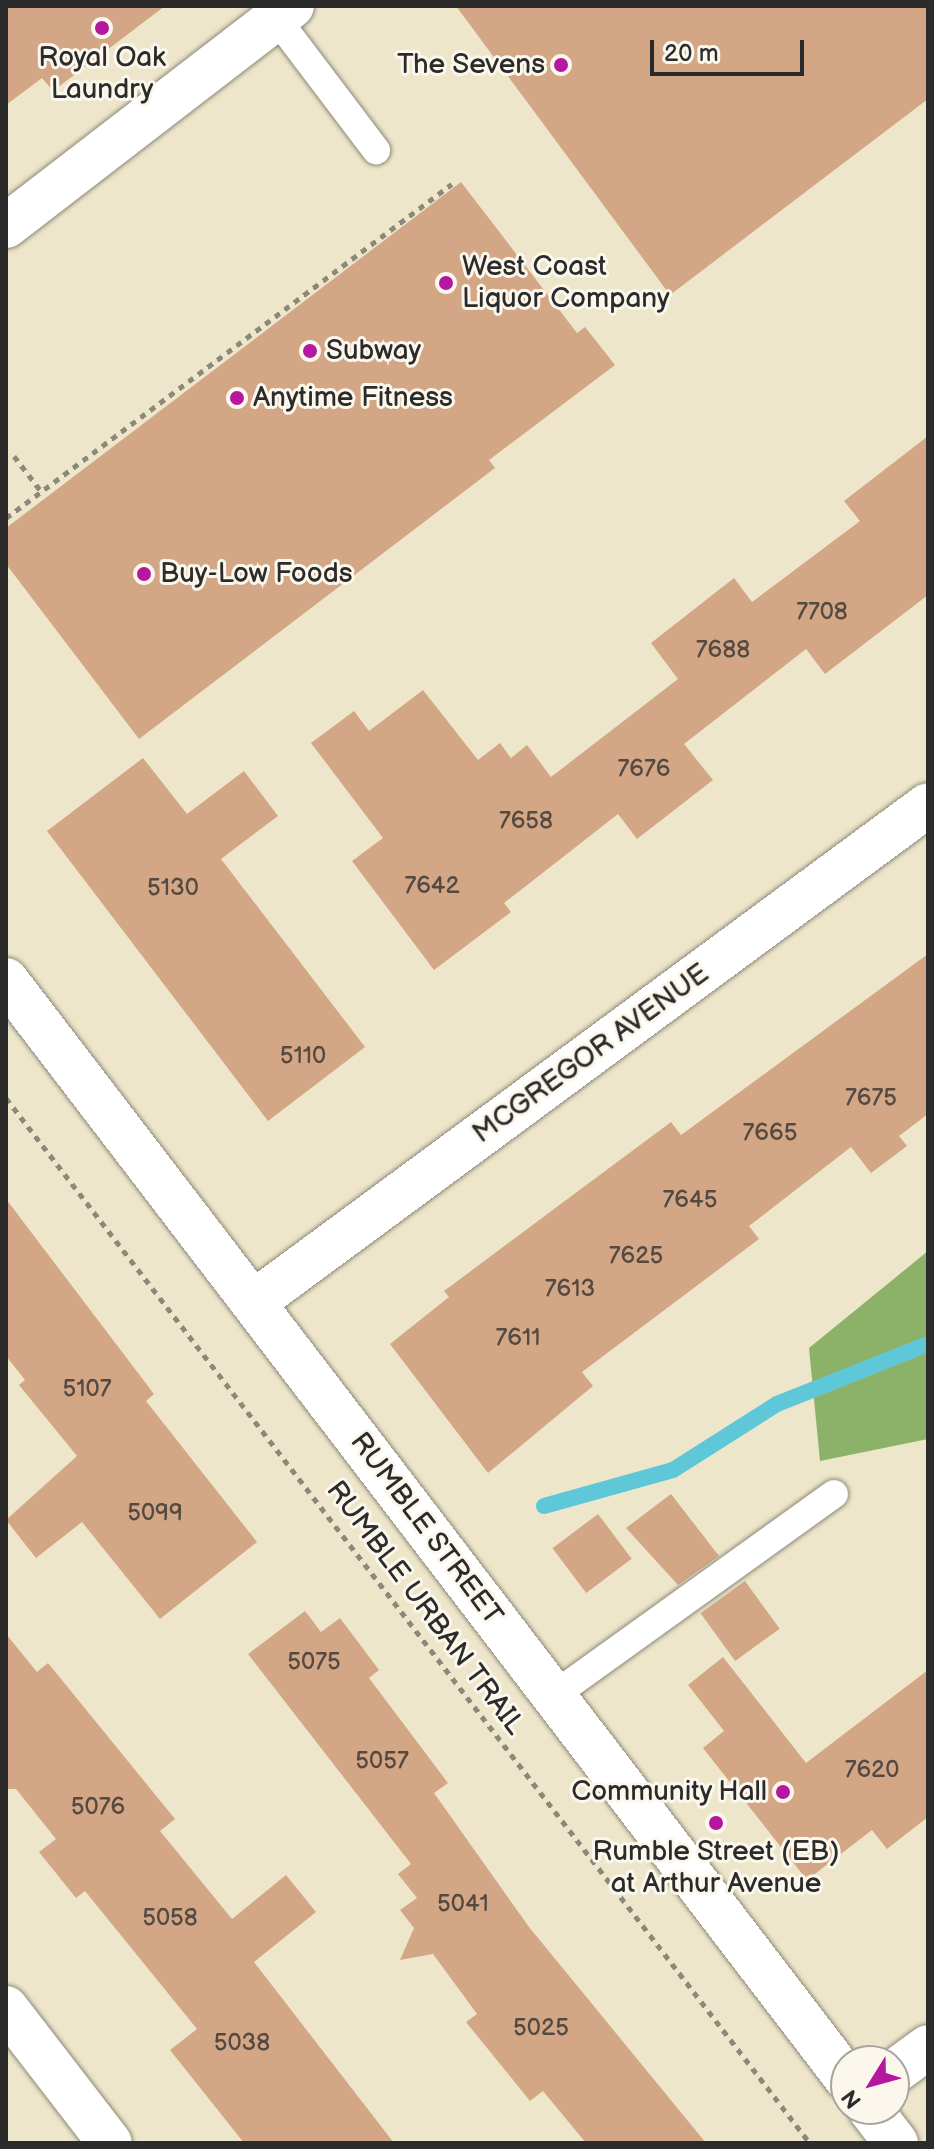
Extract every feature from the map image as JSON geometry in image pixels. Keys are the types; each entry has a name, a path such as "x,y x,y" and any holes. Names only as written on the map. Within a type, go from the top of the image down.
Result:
{"street":[{"path":"6,226 278,10"},
{"name":"MCGREGOR AVENUE","path":"254,1302 928,805"},
{"name":"RUMBLE STREET","path":"6,980 830,2057"},
{"path":"6,2008 110,2143"},
{"path":"910,2060 928,2047"},
{"path":"882,2125 896,2143"}],"lane":[{"path":"278,10 376,150"},
{"path":"553,1696 834,1494"}],"path":[{"path":"6,518 452,184"},
{"path":"14,456 41,491"},
{"name":"RUMBLE URBAN TRAIL","path":"6,1098 810,2143"}],"green space":[{"path":"928,1251 928,1439 820,1461 809,1348"}],"building":[{"path":"6,6 165,6 53,91 42,78 6,105"},
{"path":"456,6 928,6 928,99 670,295"},
{"path":"461,182 577,333 585,327 615,365 489,460 495,468 139,739 6,564 6,528"},
{"path":"928,436 928,595 825,674 806,649 684,744 713,780 637,839 618,814 504,903 511,912 434,970 352,861 383,838 311,743 354,711 369,731 423,690 478,760 500,743 511,758 527,745 551,777 678,679 651,643 734,578 752,602 860,521 844,501"},
{"path":"143,758 187,814 244,771 278,816 221,859 365,1047 268,1121 47,831"},
{"path":"928,954 928,1114 899,1136 907,1146 871,1173 851,1147 749,1226 759,1239 582,1372 593,1386 488,1473 390,1344 449,1297 444,1291 671,1122 681,1135"},
{"path":"6,1199 154,1394 146,1401 257,1542 160,1619 82,1522 36,1558 6,1520 77,1456 19,1385 25,1380 6,1356"},
{"path":"671,1494 719,1556 678,1585 626,1528"},
{"path":"598,1514 632,1559 586,1593 552,1548"},
{"path":"745,1581 780,1629 735,1661 701,1613"},
{"path":"305,1611 321,1632 340,1618 379,1670 369,1678 448,1783 434,1793 529,1927 706,2143 586,2143 543,2091 530,2101 466,2022 477,2014 433,1954 400,1960 414,1928 400,1910 417,1898 398,1874 411,1864 248,1654"},
{"path":"6,1634 37,1672 48,1663 175,1819 160,1831 232,1919 286,1875 316,1912 254,1962 394,2143 244,2143 170,2050 197,2029 85,1891 76,1898 39,1852 56,1839 16,1789 6,1789"},
{"path":"723,1657 806,1763 928,1670 928,1817 887,1849 872,1830 807,1880 703,1748 724,1731 688,1685"}],"waterway":[{"path":"544,1506 673,1470 777,1404 928,1344"}],"place":[{"name":"Royal Oak Laundry","path":"102,28"},
{"name":"The Sevens","path":"561,65"},
{"name":"West Coast Liquor Company","path":"446,283"},
{"name":"Subway","path":"310,351"},
{"name":"Anytime Fitness","path":"237,398"},
{"name":"Buy-Low Foods","path":"144,574"},
{"name":"Community Hall","path":"783,1792"},
{"name":"Rumble Street (EB) at Arthur Avenue","path":"716,1823"}]}
